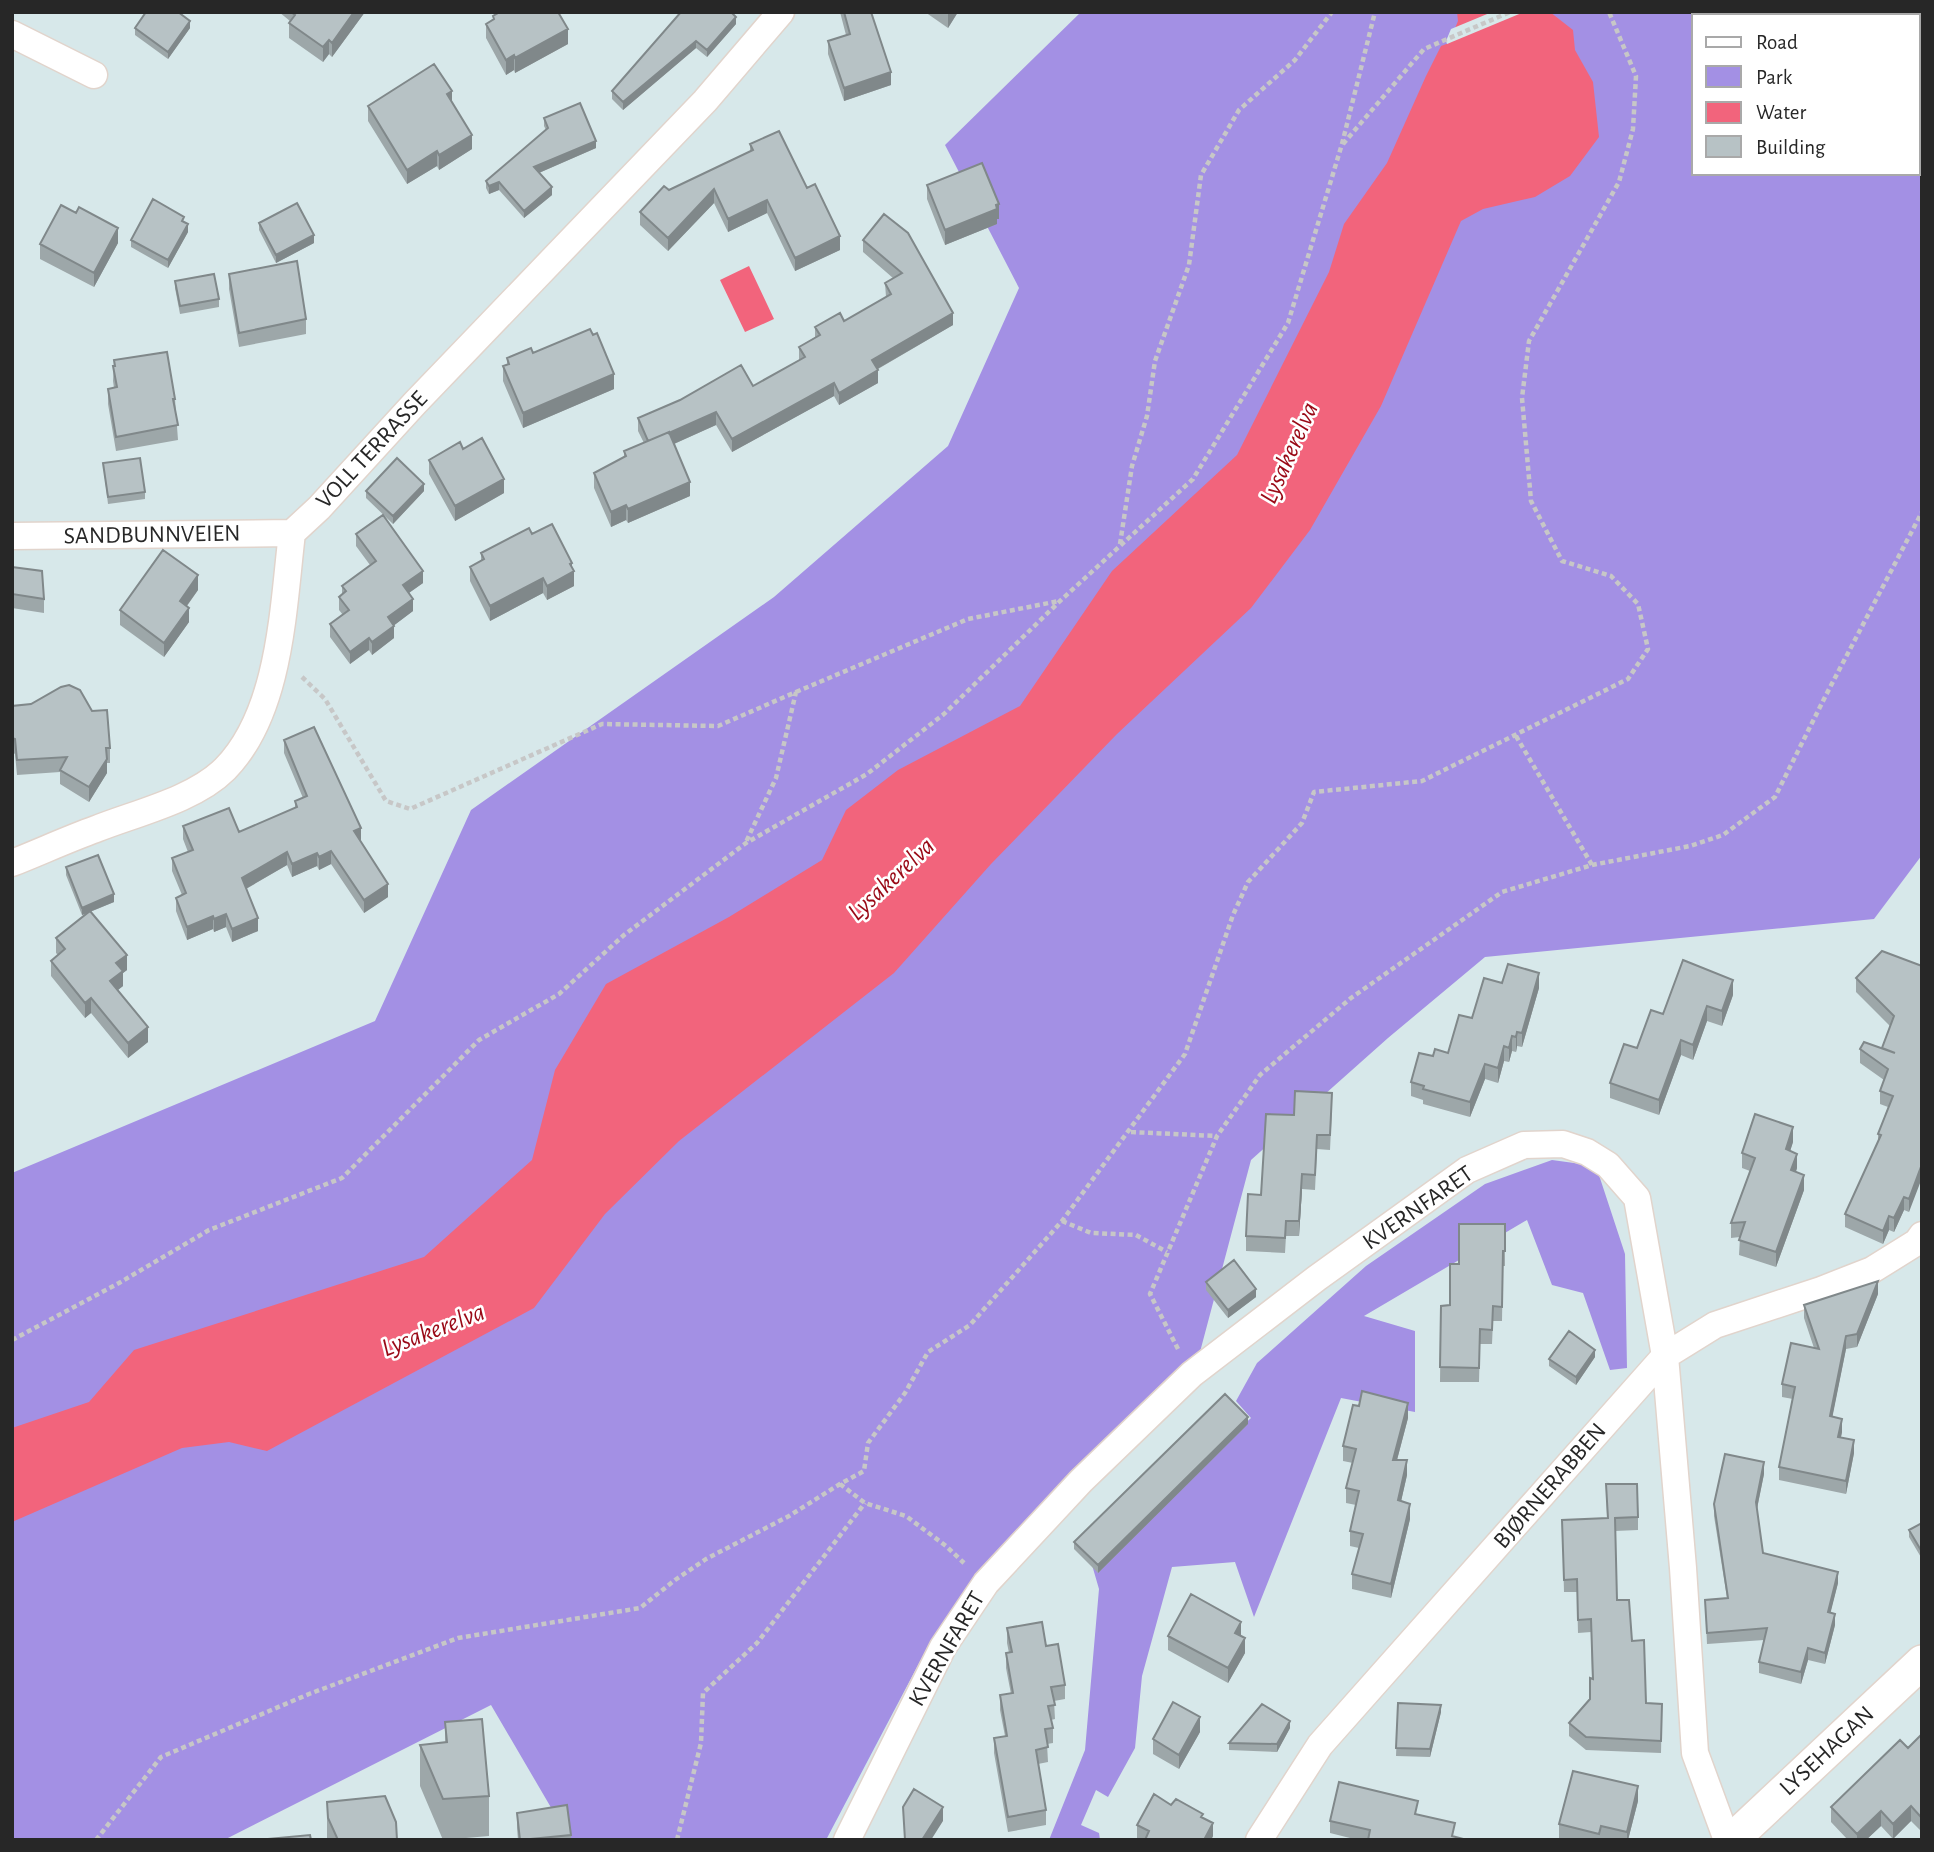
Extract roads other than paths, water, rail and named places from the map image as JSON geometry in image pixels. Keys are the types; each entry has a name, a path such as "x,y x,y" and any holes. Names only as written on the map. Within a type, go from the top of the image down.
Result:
{"street":[{"name":"VOLL TERRASSE","path":"292,533 319,508 415,403 696,111 781,12"},
{"path":"12,34 94,75"},
{"name":"SANDBUNNVEIEN","path":"12,536 292,533"},
{"path":"12,863 94,829 185,797 224,770 247,740 263,704 277,654 292,533"},
{"name":"KVERNFARET","path":"847,1840 943,1647 986,1583 1081,1481 1192,1374 1317,1278 1467,1170 1524,1145 1563,1144 1587,1152 1608,1165 1637,1198 1665,1356 1695,1753 1730,1840"},
{"name":"BJØRNERABBEN","path":"1259,1840 1321,1745 1665,1356 1715,1325 1872,1270 1917,1242 1922,1235"},
{"name":"LYSEHAGAN","path":"1730,1840 1922,1662"}],"water":[{"name":"Lysakerelva","path":"1457,12 1550,12 1573,30 1575,50 1593,82 1599,137 1570,176 1535,197 1483,209 1461,221 1381,406 1310,530 1251,608 1117,734 991,864 894,973 679,1141 605,1214 534,1308 267,1451 229,1442 182,1448 12,1522 12,1428 89,1402 134,1350 424,1257 532,1160 555,1070 606,984 729,917 822,860 846,810 898,770 1020,706 1112,571 1237,455 1329,272 1344,224 1387,163 1441,46 1449,43 1458,21"},
{"path":"749,266 774,319 745,332 720,280"}]}
